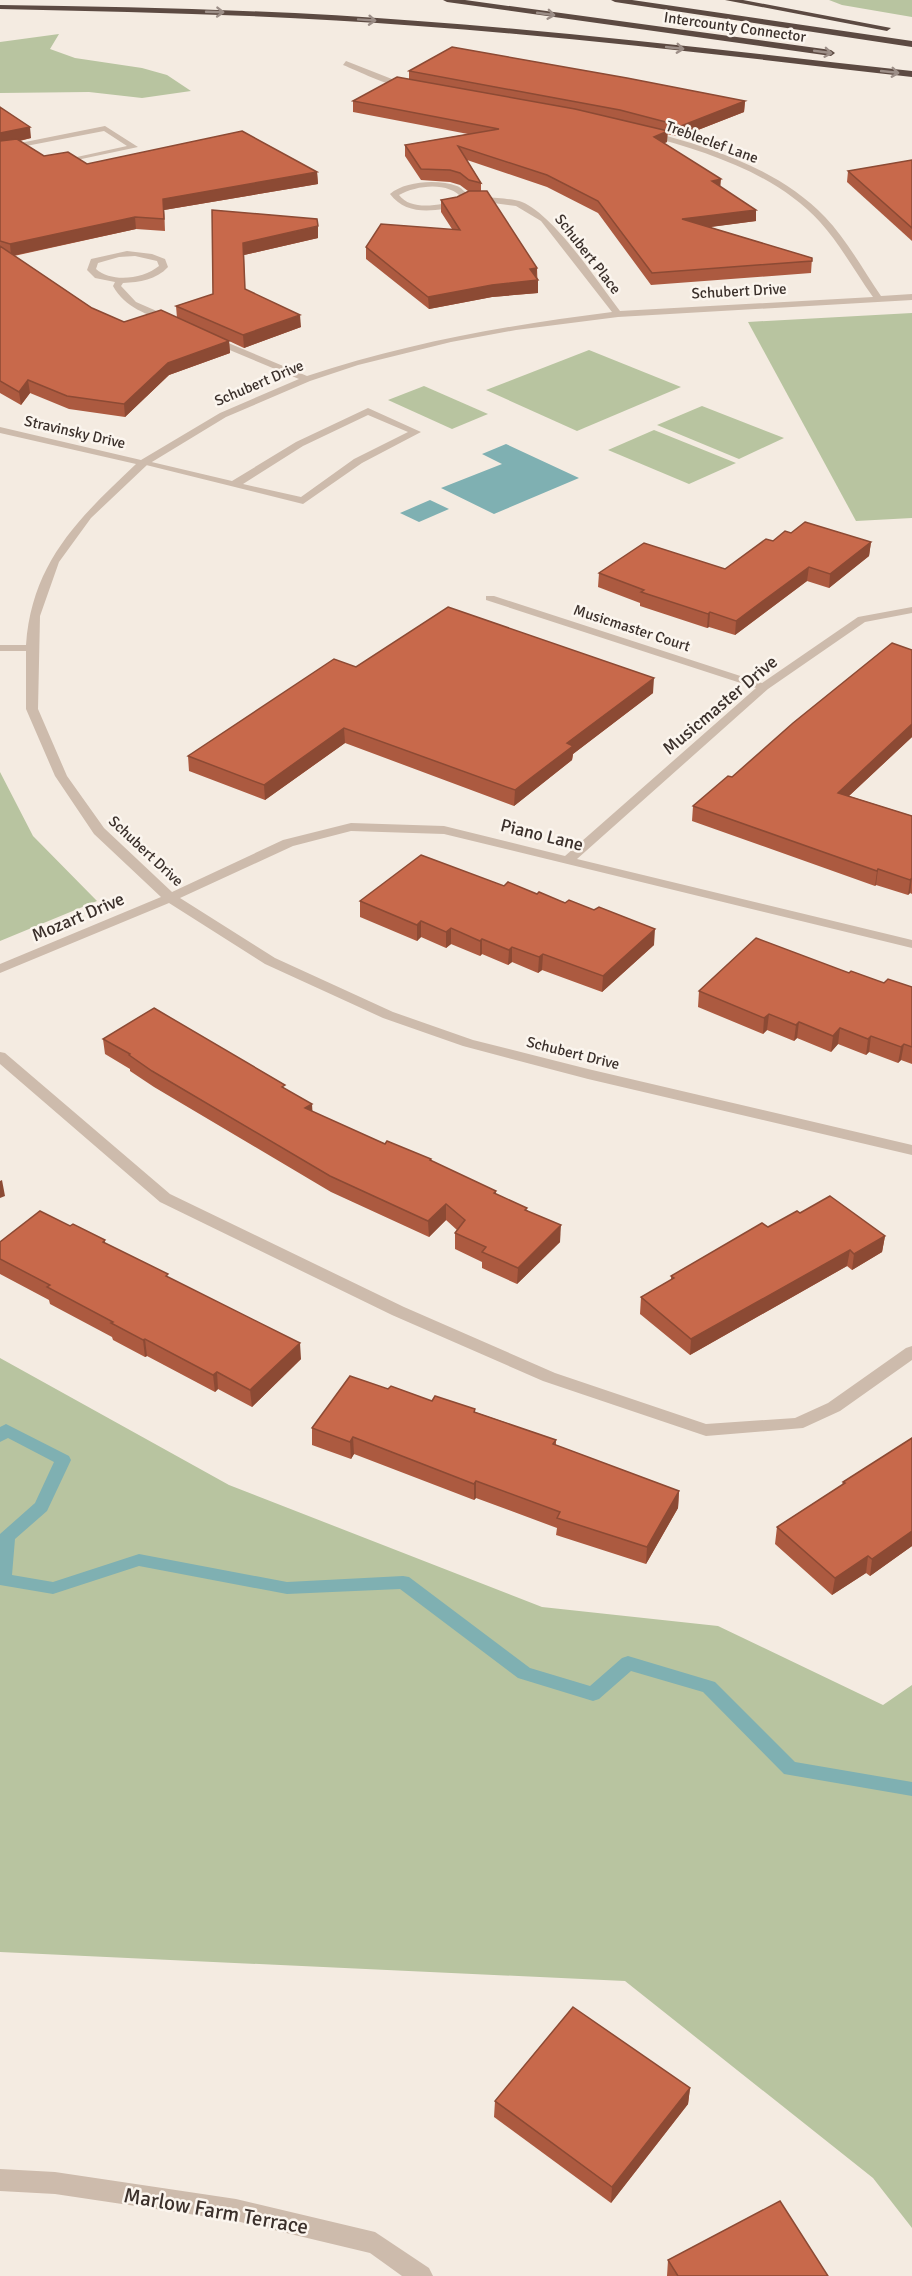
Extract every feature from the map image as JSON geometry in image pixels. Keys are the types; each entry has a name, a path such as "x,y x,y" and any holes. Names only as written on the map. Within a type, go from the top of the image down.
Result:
{"highway":[{"name":"Intercounty Connector","path":"447,0 843,55"},
{"name":"Intercounty Connector","path":"615,0 912,44"},
{"path":"729,0 900,31"},
{"path":"0,7 219,12 466,27 912,74"},
{"path":"889,61 912,64"}],"street":[{"path":"346,63 395,83 418,87"},
{"path":"0,149 105,128 134,147 46,164"},
{"name":"Trebleclef Lane","path":"639,131 690,145 757,172 800,200 822,219 879,299"},
{"path":"20,145 29,152"},
{"name":"Schubert Place","path":"424,184 457,188 464,192 465,197 462,202 427,208 409,206 397,200 394,194 400,189 424,184"},
{"name":"Schubert Place","path":"465,197 497,199 519,204 544,219 618,314"},
{"path":"146,254 161,259 164,267 156,275 139,280 120,280 98,276 91,270 94,261 108,255 146,254"},
{"path":"120,280 117,286 120,294 133,304 183,326"},
{"name":"Schubert Drive","path":"912,297 618,314 451,339 355,363 308,379 223,415 143,463 87,516 54,562 34,615 32,648 32,710 61,776 99,831 170,898 270,961 388,1015 468,1043 588,1074 912,1150"},
{"path":"204,336 264,363 308,379"},
{"name":"Stravinsky Drive","path":"0,430 303,501 358,461 416,432 368,411 324,430 279,454 235,484"},
{"name":"Musicmaster Court","path":"490,598 764,687"},
{"name":"Musicmaster Drive","path":"568,860 764,687 862,619 912,610"},
{"path":"0,648 32,648"},
{"name":"Piano Lane","path":"170,898 288,843 351,827 444,830 912,944"},
{"name":"Mozart Drive","path":"0,969 170,898"},
{"path":"0,1056 165,1198 398,1311 549,1377 706,1430 797,1424 834,1407 912,1352"},
{"name":"Marlow Farm Terrace","path":"0,2180 55,2184 236,2210 375,2243 421,2276"}],"green space":[{"path":"829,0 912,0 912,17 842,5"},
{"path":"59,34 50,49 75,58 142,68 167,75 191,91 142,98 89,92 0,93 0,42"},
{"path":"912,313 912,518 856,521 748,322"},
{"path":"589,350 681,387 577,431 486,390"},
{"path":"424,386 488,414 452,429 388,400"},
{"path":"702,406 784,438 739,459 657,425"},
{"path":"654,430 736,463 689,484 608,450"},
{"path":"0,772 33,836 97,901 0,941"},
{"path":"0,1358 229,1485 542,1607 718,1626 883,1705 912,1685 912,2228 873,2178 625,1981 0,1952"}],"water":[{"path":"506,444 579,478 494,514 441,488 502,464 482,454"},
{"path":"430,500 449,509 419,522 400,513"}],"building":[{"path":"452,47 745,101 681,126 620,110 409,71"},
{"path":"397,77 575,109 668,131 654,137 721,179 712,181 756,210 682,219 812,258 812,261 652,273 598,201 547,175 458,146 481,183 469,180 460,173 450,170 421,169 405,145 499,129 353,101"},
{"path":"0,107 30,127 0,133"},
{"path":"242,131 317,172 163,199 164,219 135,217 10,244 0,241 0,141 17,139 44,156 68,152 87,164"},
{"path":"912,160 912,228 848,171"},
{"path":"469,191 487,191 537,268 530,269 538,280 492,285 428,297 366,247 381,224 460,230 441,200 457,197"},
{"path":"212,210 317,219 318,226 243,243 245,289 300,315 243,335 176,306 213,294"},
{"path":"0,246 92,308 124,322 161,310 229,341 168,363 124,404 67,396 28,380 19,392 0,381"},
{"path":"805,522 871,542 830,574 809,567 736,621 641,592 644,590 599,573 644,543 725,569 766,539 773,541 785,531 791,533"},
{"path":"448,607 654,678 567,743 573,746 515,790 344,728 264,785 188,756 334,659 356,667"},
{"path":"892,643 912,650 912,724 838,793 912,816 912,878 910,880 878,869 877,871 693,806 728,776 732,777 793,723"},
{"path":"421,855 504,886 508,882 565,903 569,900 594,910 599,907 655,929 603,976 543,954 539,957 512,947 509,950 482,939 480,941 451,928 446,932 421,921 417,925 360,901"},
{"path":"756,938 849,973 851,971 884,983 888,979 912,987 912,1047 904,1044 901,1047 871,1036 868,1039 840,1028 833,1036 799,1022 796,1025 769,1014 764,1018 699,991"},
{"path":"154,1008 285,1085 282,1087 312,1104 305,1108 385,1144 387,1141 431,1159 496,1191 494,1193 527,1208 525,1210 561,1225 518,1268 482,1252 486,1247 455,1233 465,1220 446,1204 428,1221 330,1176 152,1071 130,1054 103,1039"},
{"path":"830,1196 885,1236 854,1254 850,1250 691,1339 641,1297 674,1278 671,1276 762,1223 768,1227"},
{"path":"40,1211 105,1240 103,1242 168,1274 166,1276 300,1343 250,1390 217,1372 213,1375 143,1340 47,1287 50,1285 0,1259 0,1242"},
{"path":"350,1376 388,1389 391,1386 432,1401 435,1396 475,1409 474,1412 556,1440 553,1444 679,1491 647,1547 557,1518 560,1512 476,1481 474,1484 353,1437 350,1442 312,1428"},
{"path":"912,1438 912,1531 872,1559 868,1556 835,1578 777,1527 845,1483 843,1482"},
{"path":"573,2007 690,2088 612,2187 495,2101"},
{"path":"780,2201 828,2276 678,2276 668,2260"}],"waterway":[{"path":"0,1436 6,1430 63,1460 41,1507 7,1536 3,1580 53,1588 139,1560 287,1588 403,1582 524,1673 593,1694 628,1663 709,1687 790,1769 912,1789"}]}
